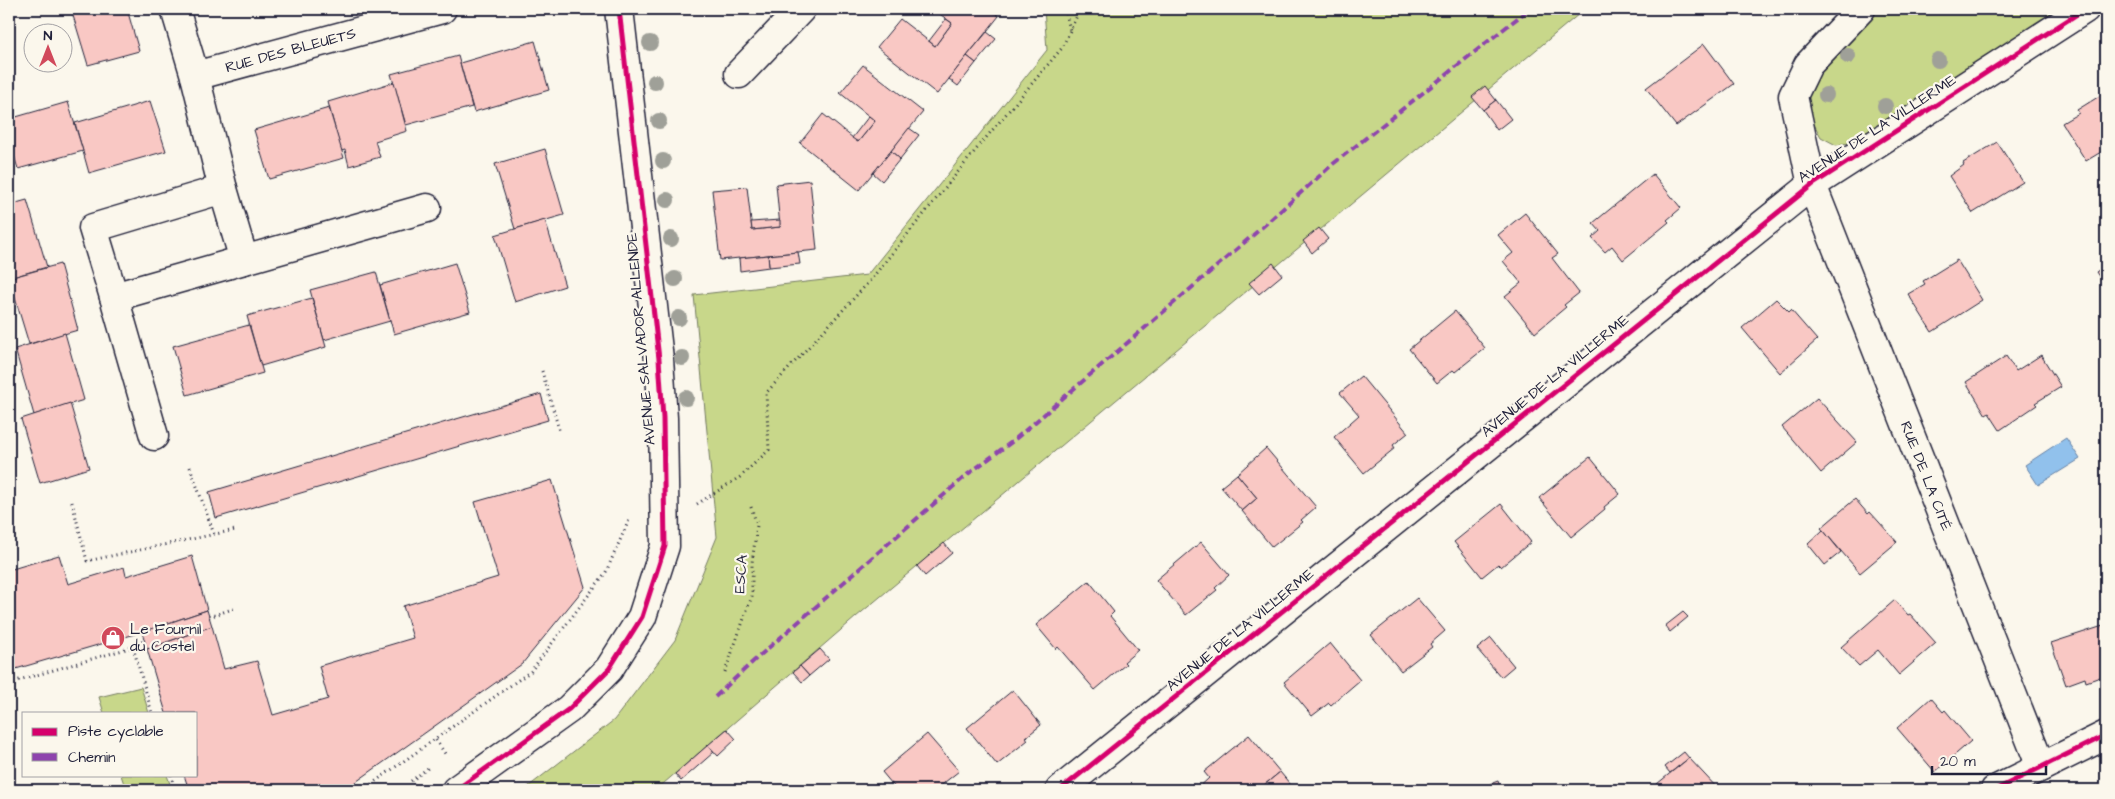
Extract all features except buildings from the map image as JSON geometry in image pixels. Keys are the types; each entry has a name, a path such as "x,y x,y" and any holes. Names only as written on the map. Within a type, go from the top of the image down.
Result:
{"street":[{"path":"175,9 195,76 223,189 244,260"},
{"name":"RUE DES BLEUETS","path":"195,76 442,9"},
{"name":"AVENUE SALVADOR ALLENDE","path":"456,790 568,709 609,669 642,617 665,546 663,418 659,359 618,9"},
{"path":"739,74 801,9"},
{"name":"AVENUE DE LA VILLERME","path":"1812,185 1793,96 1808,65 1861,9"},
{"name":"AVENUE DE LA VILLERME","path":"1060,790 1812,185 2085,9"},
{"name":"RUE DE LA CITÉ","path":"1812,185 2041,767"},
{"path":"154,436 93,228 223,189"},
{"path":"114,297 427,208"},
{"path":"1995,790 2106,735"}],"path":[{"path":"1065,9 1070,30"},
{"path":"363,790 531,671 606,572 631,513 665,512 701,502 740,477 769,450 766,393 868,283 979,146 1062,48 1080,9"},
{"path":"542,371 560,432"},
{"path":"190,467 214,534"},
{"path":"72,502 87,561 234,530"},
{"path":"209,617 235,608"},
{"path":"9,683 133,647 145,640"},
{"path":"133,647 152,712"},
{"path":"436,740 446,755 439,760"},
{"path":"414,785 411,781 432,765"},
{"path":"171,776 175,790"}],"green space":[{"path":"1044,9 1585,9 856,617 656,790 524,790 614,720 675,640 717,537 694,295 867,275 1047,50"},
{"path":"1879,9 2061,9 1856,142 1836,145 1821,137 1811,119 1806,102 1809,81"},
{"path":"141,687 149,712 104,712 99,697"},
{"path":"121,776 167,776 172,790 126,790"}],"water":[{"path":"2066,438 2080,459 2038,485 2025,465"}],"marked path":[{"path":"715,697 968,474 1013,441 1333,164 1529,9"}],"cycle path":[{"path":"456,790 569,709 609,669 642,617 665,546 663,418 659,359 619,9"},
{"path":"1060,790 1812,185 2085,9"},
{"path":"1995,790 2106,735"}],"place":[{"name":"Le Fournil du Costel","path":"113,638"}]}
